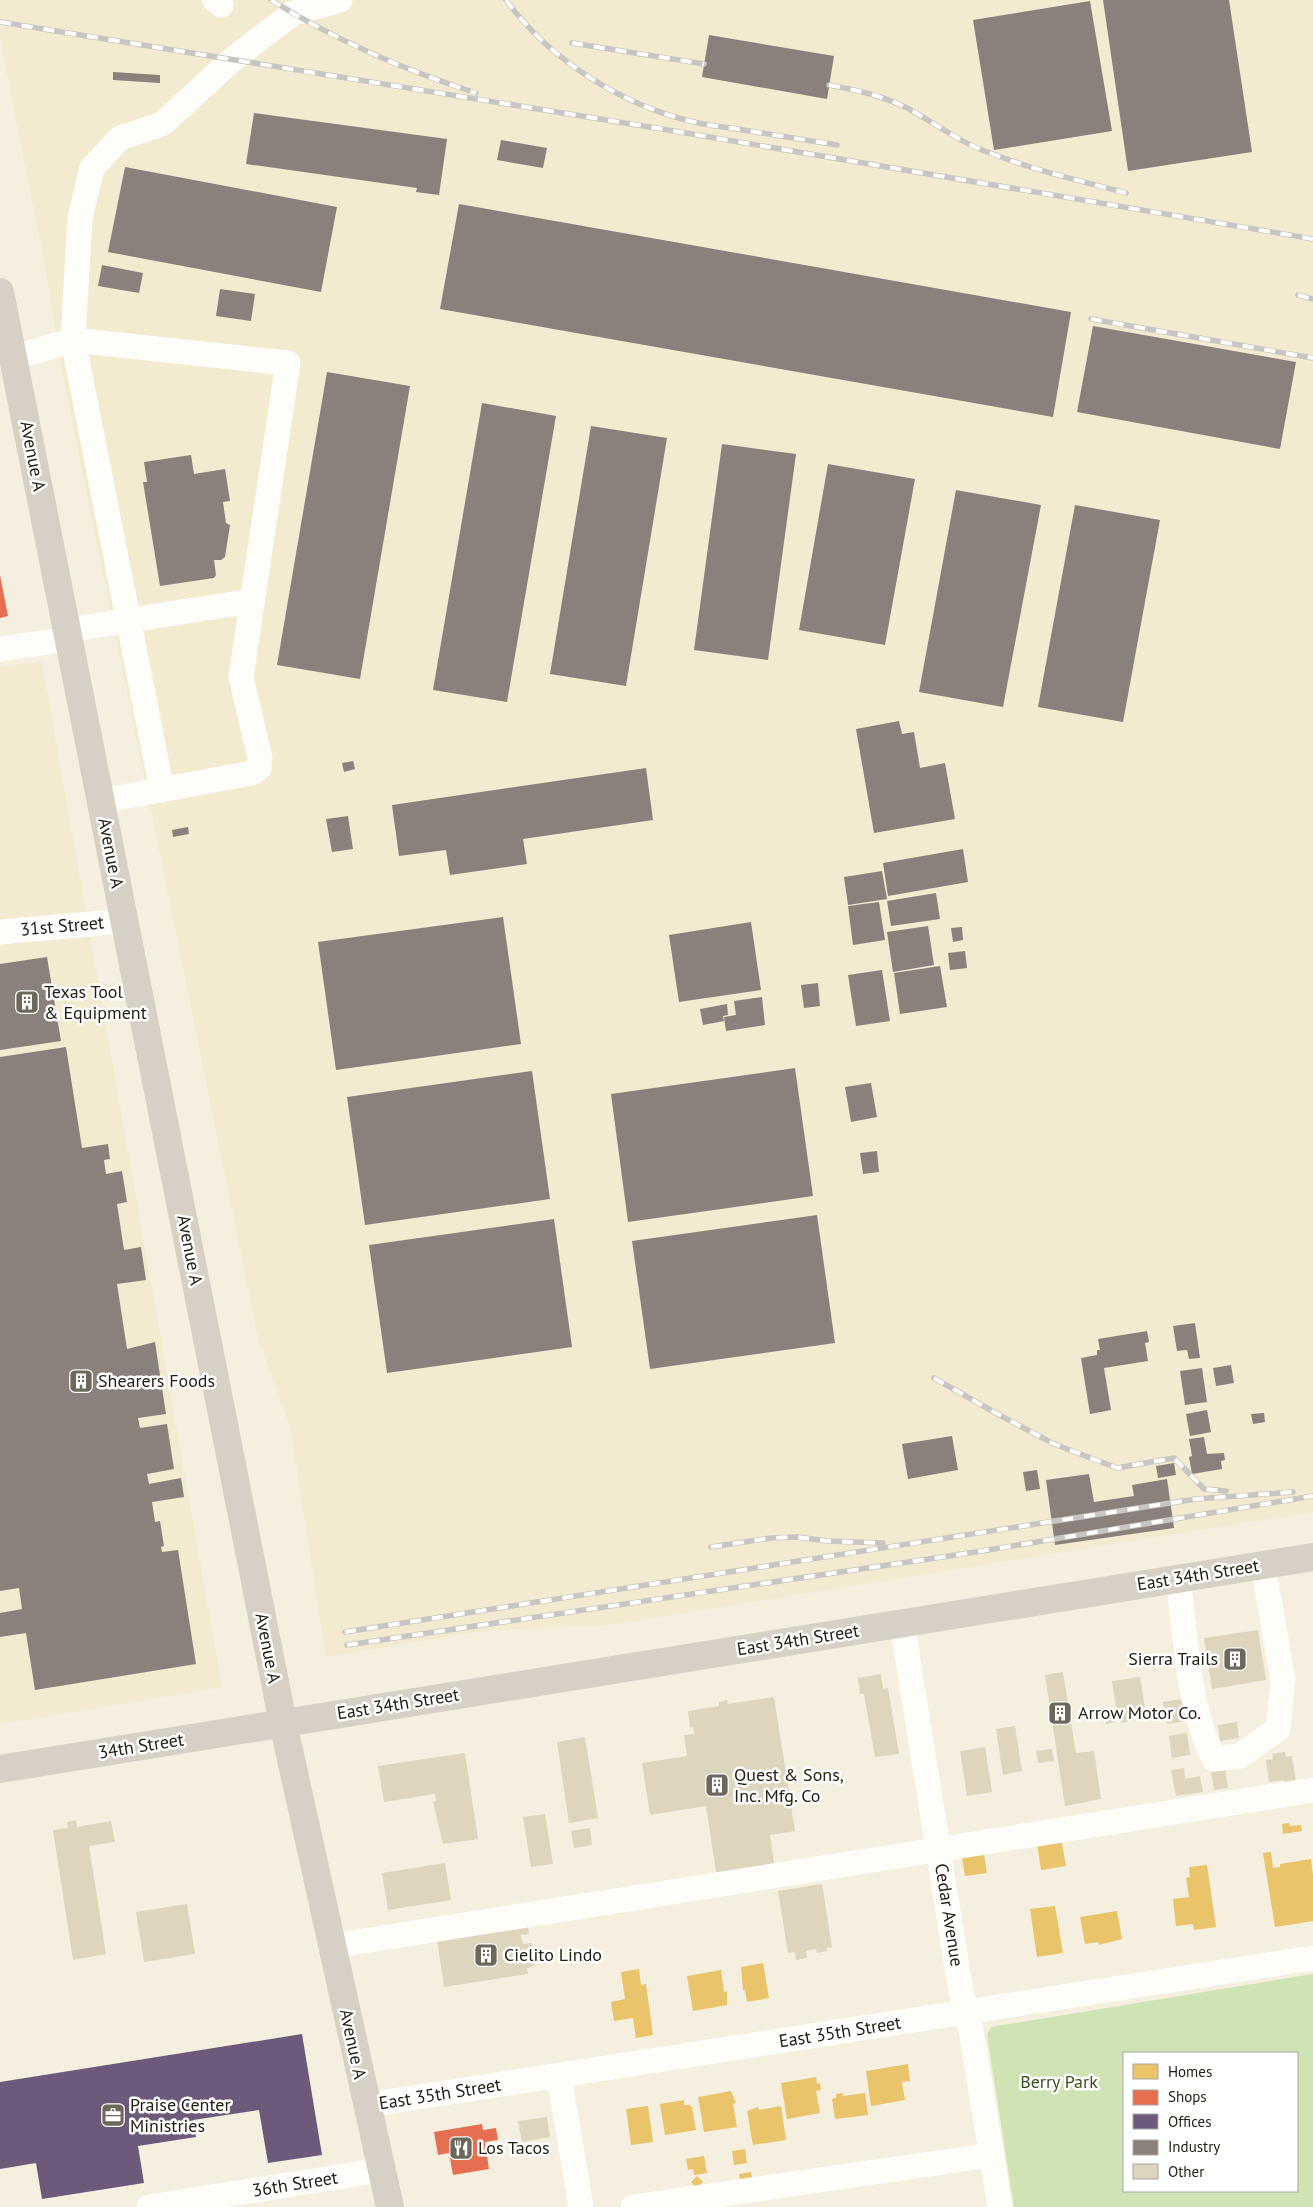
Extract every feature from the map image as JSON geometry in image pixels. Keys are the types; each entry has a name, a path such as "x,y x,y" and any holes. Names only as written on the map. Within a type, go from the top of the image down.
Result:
{"main road":[{"name":"Avenue A","path":"0,292 283,1723 390,2207"},
{"name":"East 34th Street","path":"283,1723 1313,1557"},
{"name":"34th Street","path":"0,1769 283,1723"}],"street":[{"path":"162,790 73,340 80,218 92,168 120,138 162,124 232,60 293,13 340,0"},
{"path":"13,358 73,340 288,362 241,677 260,758 259,768 252,773 101,801"},
{"path":"0,649 129,620 252,601"},
{"name":"31st Street","path":"0,932 124,921"},
{"path":"1178,1578 1191,1676 1203,1736 1214,1759 1240,1756 1278,1730 1283,1680 1264,1565"},
{"name":"Cedar Avenue","path":"902,1623 961,1992 1000,2207"},
{"path":"332,1946 1313,1790"},
{"name":"East 35th Street","path":"367,2106 1313,1958"},
{"path":"559,2076 582,2207"},
{"path":"633,2207 992,2155"},
{"name":"36th Street","path":"149,2207 382,2170"}],"shaded area":[{"path":"0,0 1313,0 1313,1512 603,1626 489,1630 326,1657 290,1426 258,1338 61,366 45,266 0,39"},
{"name":"Shearers Foods","path":"42,662 222,1687 0,1724 0,667"}],"green space":[{"name":"Berry Park","path":"1313,1974 1313,2207 1014,2207 987,2035 991,2027"}],"building: Homes":[{"path":"1289,1823 1290,1826 1301,1825 1302,1831 1283,1834 1282,1824"},
{"path":"1061,1838 1066,1866 1041,1870 1037,1842"},
{"path":"1271,1852 1273,1868 1280,1867 1280,1864 1311,1859 1313,1921 1275,1927 1263,1853"},
{"path":"984,1854 987,1873 965,1876 962,1858"},
{"path":"1207,1865 1216,1927 1194,1930 1193,1924 1176,1926 1173,1899 1189,1897 1186,1878 1190,1877 1189,1867"},
{"path":"1055,1906 1063,1953 1037,1957 1030,1909"},
{"path":"1117,1911 1122,1939 1099,1945 1098,1942 1085,1944 1080,1917"},
{"path":"763,1963 769,1998 747,2002 745,1990 743,1990 741,1967"},
{"path":"639,1969 641,1985 646,1984 653,2035 636,2038 633,2018 614,2021 611,2002 625,1999 621,1972"},
{"path":"721,1970 724,1992 727,1991 727,2005 693,2011 687,1976"},
{"path":"908,2064 910,2081 902,2082 905,2100 871,2106 866,2071"},
{"path":"816,2077 817,2084 820,2083 821,2090 816,2091 820,2113 787,2119 781,2083"},
{"path":"731,2091 736,2103 733,2104 737,2127 704,2132 698,2097"},
{"path":"843,2093 843,2096 865,2093 868,2115 835,2119 832,2099 836,2098 836,2094"},
{"path":"684,2100 684,2105 692,2107 696,2130 665,2135 660,2104"},
{"path":"648,2106 653,2142 631,2145 626,2109"},
{"path":"781,2106 786,2140 753,2145 747,2111 758,2107 759,2110"},
{"path":"745,2149 747,2163 734,2165 732,2151"},
{"path":"704,2156 707,2173 694,2175 693,2169 688,2170 686,2159"},
{"path":"751,2172 753,2184 741,2186 739,2174"},
{"path":"697,2176 703,2182 697,2188 691,2182"}],"building: Shops":[{"path":"0,575 8,616 0,618"},
{"name":"Los Tacos","path":"482,2124 483,2130 496,2128 498,2140 485,2142 489,2169 453,2175 449,2153 438,2155 434,2132"}],"building: Offices":[{"name":"Praise Center Ministries","path":"302,2034 322,2155 268,2163 259,2110 193,2120 196,2137 138,2146 144,2183 42,2199 36,2163 0,2169 0,2082"}],"building: Industry":[{"path":"1103,0 1229,0 1252,152 1128,171"},
{"path":"1090,1 1112,131 994,150 973,20"},
{"path":"709,35 834,56 827,99 702,77"},
{"path":"113,72 160,75 160,83 113,80"},
{"path":"254,113 447,139 439,195 416,192 417,188 246,164"},
{"path":"501,140 547,148 543,168 497,160"},
{"path":"125,167 337,207 321,292 108,252"},
{"path":"459,204 1071,312 1053,417 440,309"},
{"path":"102,265 143,273 139,293 98,286"},
{"path":"220,289 255,294 251,321 216,316"},
{"path":"1093,326 1296,362 1280,449 1077,412"},
{"path":"327,372 410,386 360,679 277,665"},
{"path":"482,403 556,416 507,702 433,690"},
{"path":"591,426 667,438 626,686 550,674"},
{"path":"722,444 796,454 768,660 694,650"},
{"path":"191,455 194,474 225,469 230,501 223,502 226,523 230,525 225,557 221,560 214,560 216,575 214,578 160,586 143,482 147,482 144,462"},
{"path":"828,464 915,479 885,645 799,630"},
{"path":"956,490 1041,505 1003,707 919,692"},
{"path":"1075,505 1160,520 1123,722 1038,707"},
{"path":"899,721 902,734 914,732 920,768 945,763 955,819 874,833 856,729"},
{"path":"353,761 355,769 344,772 342,763"},
{"path":"646,768 653,820 523,839 527,864 450,875 446,850 399,856 392,805"},
{"path":"348,816 353,849 332,852 326,819"},
{"path":"188,827 189,834 173,837 172,830"},
{"path":"963,849 968,882 888,896 883,863"},
{"path":"882,871 887,899 848,905 844,877"},
{"path":"936,893 940,919 891,926 887,901"},
{"path":"879,902 885,940 853,945 848,906"},
{"path":"503,917 521,1044 336,1070 318,942"},
{"path":"751,922 761,990 679,1002 669,935"},
{"path":"928,926 934,965 893,972 887,932"},
{"path":"962,927 963,940 953,942 951,928"},
{"path":"965,951 967,968 950,970 948,953"},
{"name":"Texas Tool & Equipment","path":"47,957 61,1041 0,1050 0,964"},
{"path":"940,966 947,1007 900,1014 894,973"},
{"path":"882,970 890,1021 856,1026 848,975"},
{"path":"818,983 820,1006 804,1008 801,985"},
{"path":"762,997 765,1025 726,1031 724,1017 736,1015 734,1001"},
{"path":"727,1004 728,1015 723,1016 724,1021 703,1025 700,1009"},
{"name":"Shearers Foods","path":"66,1047 82,1148 108,1144 110,1159 104,1160 106,1174 122,1171 127,1202 117,1204 124,1250 141,1247 146,1280 117,1284 127,1349 155,1342 166,1414 138,1418 140,1428 167,1424 174,1469 147,1474 149,1484 181,1478 184,1497 152,1502 155,1522 160,1521 164,1546 161,1547 162,1552 178,1550 196,1664 35,1690 26,1633 0,1637 0,1613 22,1609 19,1588 0,1591 0,1057"},
{"path":"795,1068 813,1196 628,1222 611,1094"},
{"path":"532,1071 550,1199 365,1225 347,1097"},
{"path":"871,1083 877,1117 851,1122 845,1087"},
{"path":"877,1151 879,1172 863,1174 860,1153"},
{"path":"817,1215 835,1343 650,1369 632,1241"},
{"path":"554,1219 572,1347 387,1373 369,1245"},
{"path":"1195,1323 1200,1358 1189,1359 1187,1350 1177,1351 1173,1326"},
{"path":"1147,1331 1149,1342 1145,1343 1148,1361 1104,1368 1111,1410 1090,1414 1081,1358 1097,1355 1097,1350 1100,1350 1098,1339"},
{"path":"1231,1365 1234,1383 1216,1386 1213,1368"},
{"path":"1202,1368 1207,1402 1185,1405 1180,1371"},
{"path":"1207,1410 1211,1432 1190,1436 1186,1414"},
{"path":"1264,1413 1265,1422 1253,1424 1251,1414"},
{"path":"952,1436 958,1470 908,1479 902,1444"},
{"path":"1204,1437 1207,1454 1224,1453 1225,1460 1221,1461 1222,1469 1192,1474 1189,1457 1192,1456 1189,1439"},
{"path":"1174,1463 1176,1475 1158,1478 1156,1466"},
{"path":"1037,1470 1040,1489 1026,1491 1023,1472"},
{"path":"1089,1474 1094,1502 1134,1496 1132,1485 1167,1479 1174,1528 1055,1545 1046,1480"}],"building: Other":[{"name":"Sierra Trails","path":"1258,1630 1266,1680 1212,1689 1204,1638"},
{"name":"Arrow Motor Co.","path":"1063,1672 1076,1753 1094,1751 1101,1799 1065,1806 1045,1675"},
{"path":"881,1674 883,1689 888,1688 899,1754 875,1757 864,1694 860,1694 858,1678"},
{"path":"1140,1677 1146,1714 1134,1716 1134,1721 1121,1723 1120,1718 1118,1719 1112,1681"},
{"name":"Quest & Sons, Inc. Mfg. Co","path":"774,1697 795,1831 770,1835 775,1869 717,1878 706,1806 650,1815 642,1763 687,1756 684,1735 694,1734 693,1727 690,1728 688,1711 719,1706 719,1702 727,1700 728,1704"},
{"path":"1182,1699 1186,1721 1167,1724 1163,1702"},
{"path":"1114,1709 1116,1722 1106,1724 1104,1711"},
{"path":"1237,1722 1239,1738 1220,1741 1218,1725"},
{"path":"1015,1726 1022,1771 1003,1775 996,1729"},
{"path":"1187,1733 1190,1755 1172,1758 1169,1736"},
{"path":"585,1737 598,1818 569,1823 557,1742"},
{"path":"985,1747 992,1792 967,1796 960,1751"},
{"path":"1052,1749 1054,1761 1038,1763 1036,1751"},
{"path":"1285,1752 1286,1757 1292,1756 1296,1782 1285,1784 1284,1780 1269,1782 1266,1760 1273,1759 1272,1754"},
{"path":"465,1753 478,1839 443,1844 433,1802 436,1801 435,1794 384,1802 378,1766"},
{"path":"1184,1768 1185,1779 1200,1776 1203,1792 1176,1796 1171,1770"},
{"path":"1225,1770 1228,1788 1214,1790 1211,1772"},
{"path":"545,1814 553,1864 531,1867 523,1817"},
{"path":"76,1820 77,1827 111,1821 115,1842 89,1846 106,1954 73,1960 53,1830 68,1828 67,1822"},
{"path":"590,1828 592,1845 574,1848 571,1831"},
{"path":"445,1863 451,1900 388,1910 382,1873"},
{"path":"822,1884 832,1947 826,1948 827,1951 817,1953 816,1949 806,1951 807,1958 796,1960 795,1952 788,1953 778,1891"},
{"path":"187,1904 195,1954 144,1962 136,1912"},
{"name":"Cielito Lindo","path":"528,1927 529,1934 521,1935 523,1944 532,1943 535,1966 527,1968 528,1974 444,1987 437,1939"},
{"path":"547,2117 550,2137 522,2142 518,2121"}],"railway":[{"path":"271,0 295,15 370,53 476,93"},
{"path":"506,0 524,22 566,60 614,92 640,104 700,123 837,145"},
{"path":"0,22 668,130 1313,239"},
{"path":"572,43 704,64"},
{"path":"829,85 870,94 900,104 979,149 1023,165 1126,193"},
{"path":"1298,295 1313,299"},
{"path":"1091,319 1313,358"},
{"path":"934,1378 1054,1444 1117,1468 1174,1458 1204,1489 1226,1491"},
{"path":"345,1632 1196,1499 1293,1492"},
{"path":"347,1645 976,1552 1313,1496"},
{"path":"711,1547 771,1538 797,1537 828,1541 883,1543"}],"place":[{"name":"Texas Tool & Equipment","path":"27,1002"},
{"name":"Shearers Foods","path":"81,1381"},
{"name":"Sierra Trails","path":"1235,1659"},
{"name":"Arrow Motor Co.","path":"1060,1713"},
{"name":"Quest & Sons, Inc. Mfg. Co","path":"717,1785"},
{"name":"Cielito Lindo","path":"486,1955"},
{"name":"Praise Center Ministries","path":"113,2115"},
{"name":"Los Tacos","path":"461,2148"}]}
